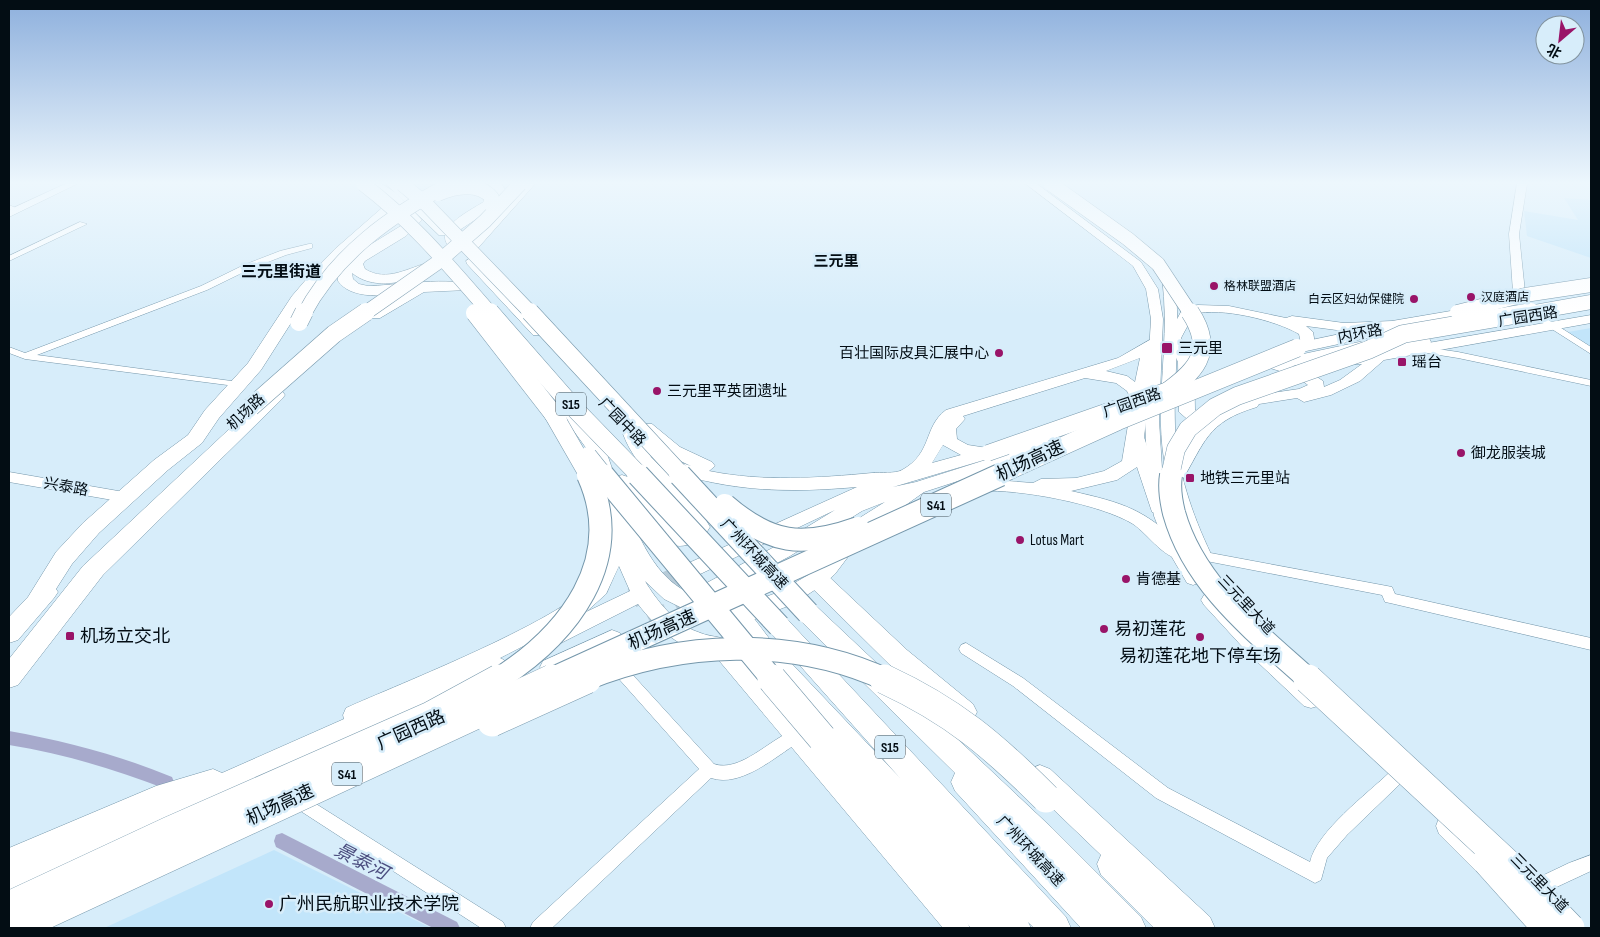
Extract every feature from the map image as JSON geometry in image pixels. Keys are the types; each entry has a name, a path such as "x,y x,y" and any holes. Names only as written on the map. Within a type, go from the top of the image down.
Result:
{"highway":[{"path":"37,601 50,578 73,548 124,496 196,439 212,414 255,366 310,284 362,228"},
{"name":"机场路","path":"9,634 37,601 196,439 264,373 326,278 357,255 406,231 407,228"},
{"name":"广州环城高速","path":"413,228 443,264 574,408 705,544 1056,928"},
{"name":"广州环城高速","path":"449,228 629,425 808,613 1102,928"},
{"path":"452,241 452,233 455,228"},
{"name":"机场路","path":"9,678 91,572 159,495 251,407 334,334 443,264 474,228"},
{"path":"473,245 488,228"},
{"path":"1102,228 1143,258 1162,276 1187,306"},
{"path":"1110,228 1151,258 1167,276 1199,327 1202,344 1201,356 1196,366 1176,386 1118,421"},
{"path":"357,255 356,264 358,271 366,276 376,278 403,276 443,264 479,320 560,402 736,637 993,916 1015,928"},
{"path":"357,255 343,267 345,279 356,288 387,297"},
{"path":"310,284 324,284 354,296 387,297 419,288 462,287"},
{"path":"1570,928 1515,872 1359,726 1264,642 1220,596 1199,569 1183,539 1174,513 1170,487 1176,449 1188,429 1208,412 1237,396 1415,332 1589,294"},
{"name":"内环路","path":"1310,344 1400,325 1514,297 1589,294"},
{"path":"91,572 299,374 387,297"},
{"path":"1329,363 1423,342 1591,314"},
{"name":"机场高速","path":"13,912 293,796 1118,421 1159,406 1276,355 1310,344"},
{"path":"13,912 146,842 438,712 486,687 538,649 559,626 583,594 594,571 602,537 601,514 596,494 560,402"},
{"path":"629,425 748,526 771,536 795,541 821,540 840,535 980,475 1064,446"},
{"path":"9,683 46,646 138,540 170,497"},
{"path":"817,579 898,657 1009,749 1199,928"},
{"path":"808,613 1042,838 1130,928"},
{"path":"738,615 766,653 922,822 993,916"},
{"path":"293,796 414,755 621,667 696,650 746,648 796,652 843,663 863,670 907,690 958,720 1020,773 1176,928"},
{"path":"1359,726 1453,824 1546,928"}],"main road":[{"name":"广园中路","path":"425,228 553,374 560,402 596,424 610,468"},
{"name":"广园中路","path":"433,228 452,241 527,320 580,370 629,425 650,452 676,467 717,478 766,484 813,485 911,482"},
{"name":"三元里大道","path":"1091,228 1117,247 1143,272 1152,289 1156,310 1152,458 1158,507 1177,553 1209,598 1236,629 1396,776 1546,928"},
{"path":"1116,228 1146,250 1166,270"},
{"path":"1515,228 1518,292"},
{"path":"473,245 476,266 498,272"},
{"path":"473,245 548,326 580,370 674,451 712,468 766,484"},
{"name":"三元里大道","path":"1166,270 1172,301 1174,338 1168,425 1175,478 1192,531 1205,557 1228,589 1251,614 1425,773 1543,885 1583,928"},
{"name":"广园西路","path":"1166,270 1186,294 1209,304 1333,326 1400,325 1452,314 1589,294"},
{"path":"498,272 499,290"},
{"path":"1452,314 1476,303 1518,292 1591,281"},
{"path":"462,287 593,443 632,542 655,580 671,593 706,608 738,615 769,606 817,579 861,528 879,514 911,482 928,457 935,442 938,426 952,414 1123,361 1138,355 1155,341"},
{"path":"462,287 485,297"},
{"path":"1534,290 1589,294"},
{"path":"1268,361 1301,373 1317,384 1312,390 1302,393 1236,402 1206,419 1194,418 1187,412 1186,362 1174,338 1188,311 1202,307 1290,323 1306,332 1310,344"},
{"name":"广园西路","path":"690,571 834,502 992,458 1268,361 1591,307"},
{"path":"1429,318 1431,322 1445,331"},
{"path":"1492,336 1516,319"},
{"path":"527,320 548,326"},
{"path":"1268,361 1327,365 1591,320"},
{"path":"507,342 511,326"},
{"path":"1140,401 1137,391 1126,382 1113,376 1098,375 958,418 948,426 947,432 950,442 964,450 992,458 994,468 1000,477 1031,484 1053,485 1101,479 1120,473 1130,464 1136,436 1145,365 1155,341"},
{"name":"广园西路","path":"992,458 1017,456 1310,344"},
{"path":"1175,478 1192,443 1210,423 1224,414 1246,406 1327,391 1363,373 1379,356"},
{"path":"529,367 553,374"},
{"path":"610,468 664,532 672,538 690,538 699,532 701,527 695,515 638,453 629,425"},
{"path":"1136,436 1158,507"},
{"path":"298,749 346,718 520,640 589,599 600,587 609,568 611,535 607,494 593,443"},
{"path":"610,468 612,490"},
{"path":"610,468 623,499 632,542 629,562 639,588 665,621 687,637 717,645 958,928"},
{"name":"兴泰路","path":"9,477 124,496"},
{"name":"广园西路","path":"706,593 777,554 856,506 911,482"},
{"path":"861,528 900,519 976,486 1000,485 1073,498 1121,510 1150,526 1177,553"},
{"name":"广园西路","path":"9,880 129,828 298,749 493,668 632,598"},
{"name":"广园西路","path":"13,912 183,830 293,796 462,708 650,622"},
{"path":"40,928 101,899 293,796 344,787 642,652 663,646 717,645 746,647 766,653"},
{"path":"9,861 164,795 206,781 253,770"},
{"path":"101,899 183,830"}],"street":[{"path":"9,259 75,228"},
{"path":"25,356 204,288 247,266 283,252 309,246"},
{"path":"1536,316 1591,351"},
{"path":"1415,349 1458,355 1591,383"},
{"path":"9,350 25,356 239,385"},
{"path":"1175,478 1187,412"},
{"path":"1205,557 1387,591 1390,598 1591,644"},
{"path":"966,649 1018,682 1162,793 1315,874 1320,854 1341,829 1396,776"},
{"path":"614,664 709,770 720,774 737,772 794,737"},
{"path":"539,928 709,770"},
{"path":"293,796 497,928"},
{"path":"1507,887 1532,889 1543,885 1562,873 1591,863"}],"shaded area":[{"path":"1526,228 1591,228 1591,258 1527,236"},
{"path":"1591,328 1591,348 1568,332"},
{"name":"广州民航职业技术学院","path":"274,850 431,928 104,928 113,924"}],"waterway":[{"name":"景泰河","path":"9,738 89,755 128,767 166,782"},
{"name":"景泰河","path":"282,841 451,928"}],"tunnel":[{"path":"632,598 689,571"},
{"path":"650,622 701,596"}],"place":[{"name":"格林联盟酒店","path":"1214,286"},
{"name":"汉庭酒店","path":"1471,297"},
{"name":"白云区妇幼保健院","path":"1414,299"},
{"name":"三元里","path":"1167,348"},
{"name":"百壮国际皮具汇展中心","path":"999,353"},
{"name":"瑶台","path":"1402,362"},
{"name":"三元里平英团遗址","path":"657,391"},
{"name":"御龙服装城","path":"1461,453"},
{"name":"地铁三元里站","path":"1190,478"},
{"name":"Lotus Mart","path":"1020,540"},
{"name":"肯德基","path":"1126,579"},
{"name":"易初莲花","path":"1104,629"},
{"name":"机场立交北","path":"70,636"},
{"name":"易初莲花地下停车场","path":"1200,637"},
{"name":"广州民航职业技术学院","path":"269,904"}],"district":[{"name":"三元里","path":"836,261"},
{"name":"三元里街道","path":"281,272"}]}
